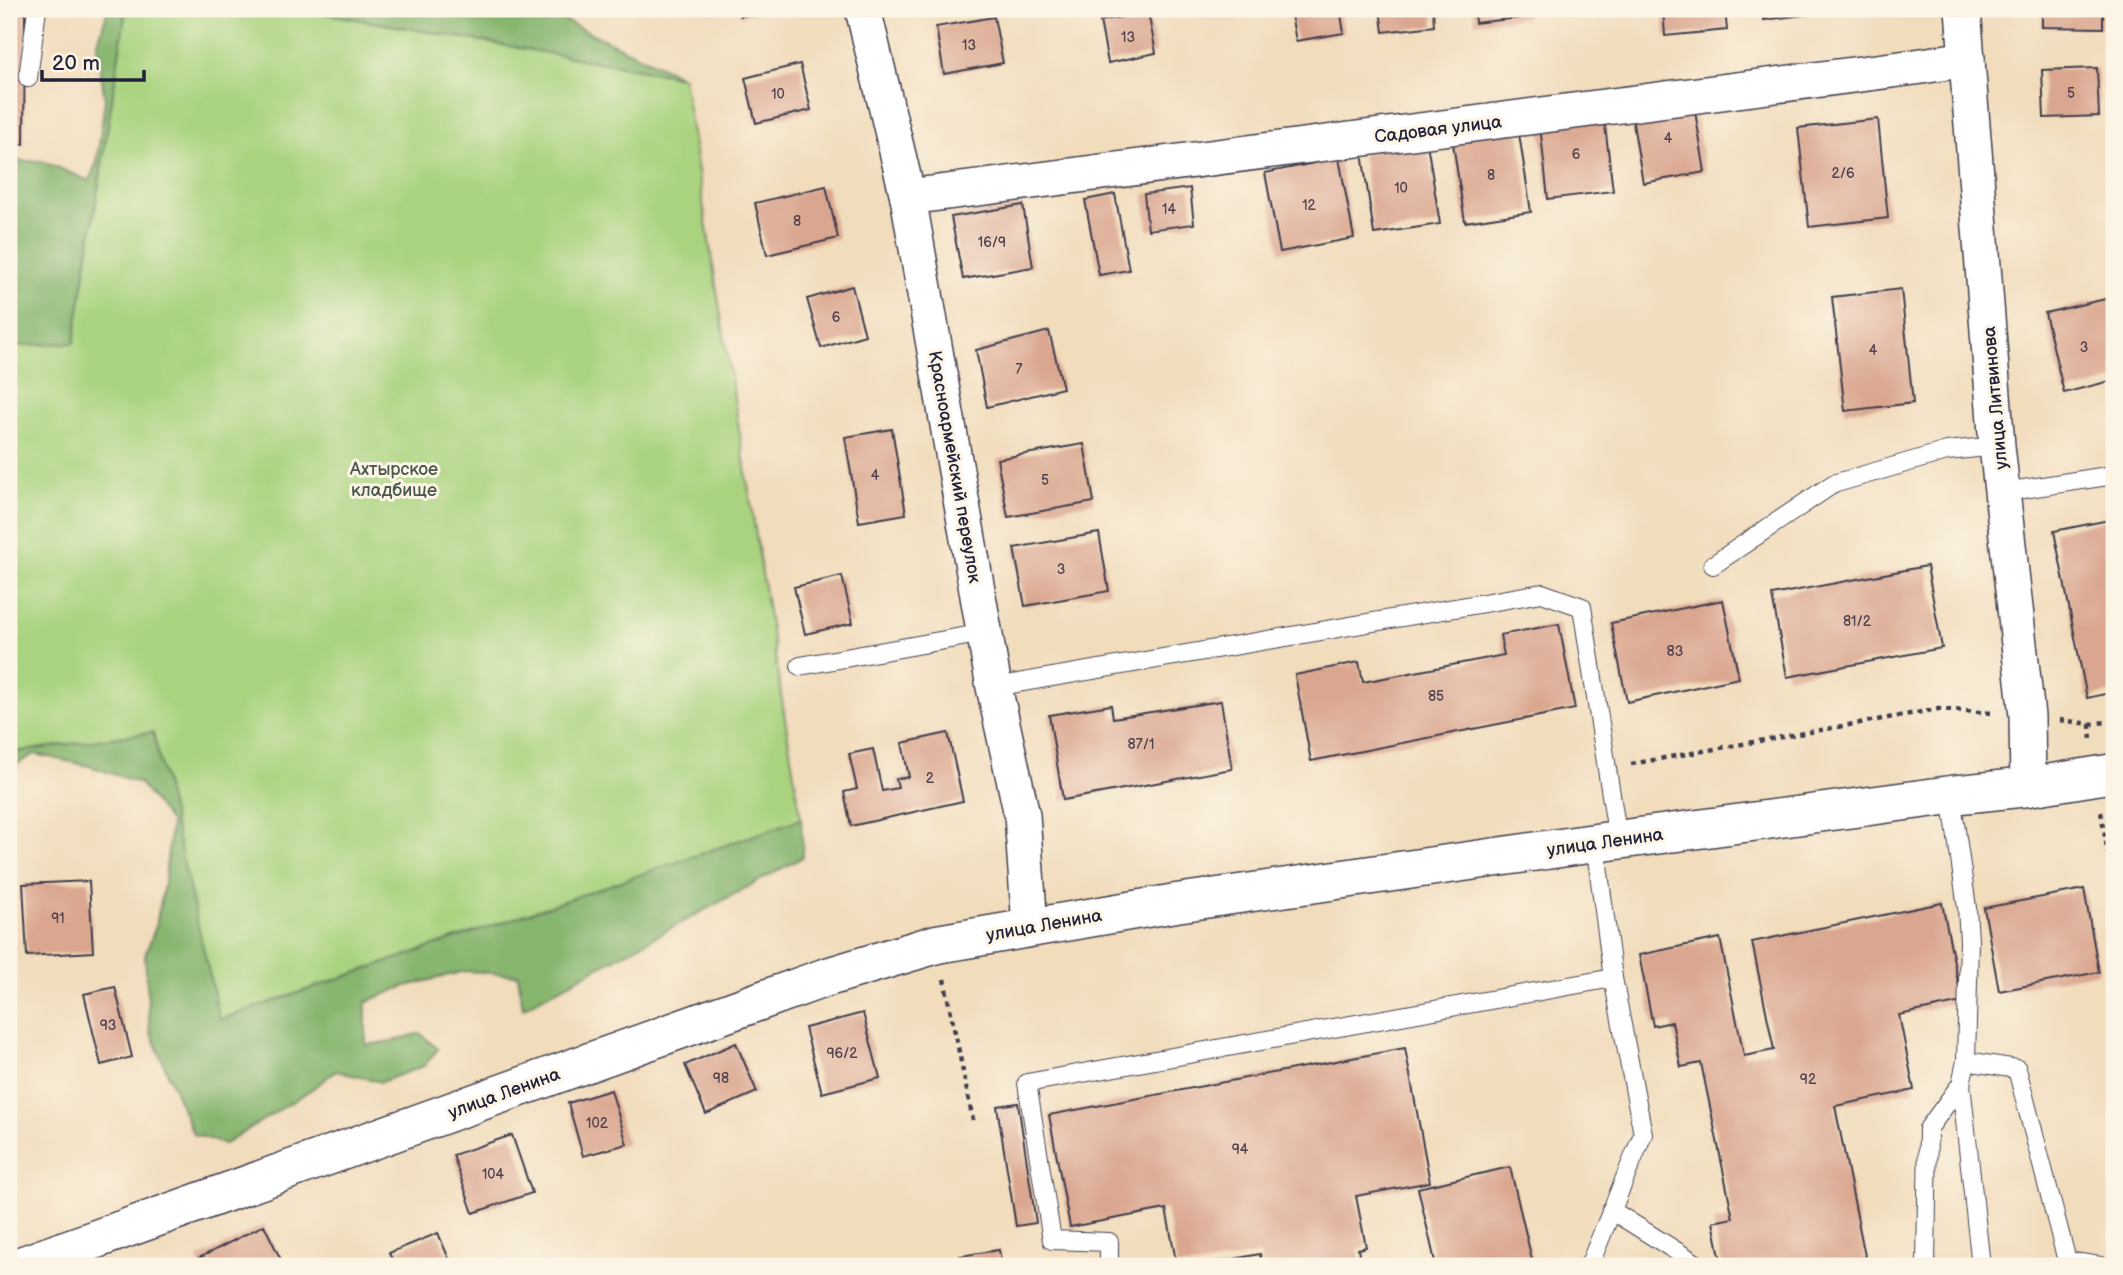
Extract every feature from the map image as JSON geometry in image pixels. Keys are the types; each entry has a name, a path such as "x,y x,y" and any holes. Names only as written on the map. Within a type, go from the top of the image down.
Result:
{"main road":[{"name":"улица Ленина","path":"21,1266 811,983 937,944 1176,903 2114,773"}],"street":[{"name":"Красноармейский переулок","path":"863,9 908,197 994,687 1022,815 1030,927"},
{"name":"улица Литвинова","path":"1963,9 1997,446 2027,716 2028,787"},
{"name":"Садовая улица","path":"908,197 1967,59"}],"lane":[{"path":"28,78 37,9"},
{"path":"1713,565 1833,484 1947,452 1997,446"},
{"path":"2004,492 2114,475"},
{"path":"994,687 1542,593 1582,607 1606,769 1606,842 1613,978 1643,1134 1589,1266"},
{"path":"800,666 984,632"},
{"path":"1951,795 1969,941 1966,1060 1961,1084 1981,1266"},
{"path":"1109,1266 1109,1242 1052,1240 1027,1083 1613,978"},
{"path":"1966,1060 2017,1069 2067,1261 2100,1266"},
{"path":"1926,1266 1928,1129 1961,1084"},
{"path":"1611,1210 1700,1266"}],"path":[{"path":"1606,769 1938,709 2090,724 2114,721"},
{"path":"937,944 973,1120"}],"green space":[{"path":"108,9 126,9 74,343 9,346 9,161 42,161 89,181 97,162 105,99 97,46"},
{"name":"Ахтырское кладбище","path":"126,9 300,9 683,77 801,819 219,1020 153,732 9,753 9,346 74,343"},
{"path":"300,9 540,9 683,77"},
{"path":"153,732 220,1020 801,819 803,857 523,1008 518,975 465,971 403,987 366,1002 366,1045 420,1033 438,1049 424,1066 381,1082 336,1071 225,1144 193,1134 150,1031 145,955 156,926 165,879 171,823 139,783 90,766 34,754 9,769 9,753"}],"building":[{"path":"9,9 25,9 24,144 9,144"},
{"path":"739,9 773,9 773,10 740,16"},
{"path":"1290,9 1340,9 1344,33 1296,41"},
{"path":"1380,9 1433,9 1434,26 1383,32"},
{"path":"1474,9 1526,9 1527,17 1475,23"},
{"path":"1663,9 1725,9 1727,30 1665,36"},
{"path":"1763,9 1817,9 1817,13 1764,20"},
{"path":"2042,9 2103,9 2103,28 2042,27"},
{"path":"1148,12 1156,53 1108,63 1100,21"},
{"path":"994,17 1003,63 944,74 936,27"},
{"path":"800,64 811,110 756,123 745,78"},
{"path":"2097,68 2099,116 2044,118 2042,70"},
{"path":"1692,93 1705,172 1643,183 1630,105"},
{"path":"1603,109 1613,191 1548,199 1539,116"},
{"path":"1878,119 1888,218 1809,227 1798,128"},
{"path":"1518,127 1531,212 1465,222 1452,137"},
{"path":"1427,143 1440,224 1374,234 1362,153"},
{"path":"1339,158 1354,238 1280,252 1265,173"},
{"path":"826,186 838,238 767,255 755,203"},
{"path":"1190,188 1194,224 1148,230 1144,194"},
{"path":"1115,194 1129,270 1099,275 1085,200"},
{"path":"1023,205 1033,267 963,279 951,217"},
{"path":"852,286 865,335 821,348 807,299"},
{"path":"1901,289 1913,403 1845,411 1832,297"},
{"path":"2114,297 2114,380 2064,393 2045,313"},
{"path":"1049,331 1063,388 987,407 976,350"},
{"path":"892,429 906,514 859,522 845,437"},
{"path":"1084,444 1094,502 1008,517 997,459"},
{"path":"2114,519 2114,692 2087,698 2054,531"},
{"path":"1099,533 1109,591 1025,606 1014,548"},
{"path":"1927,566 1942,648 1787,677 1772,595"},
{"path":"842,576 853,623 805,634 794,587"},
{"path":"1723,600 1739,678 1627,702 1611,623"},
{"path":"1559,624 1575,709 1311,761 1295,675 1359,662 1363,682 1504,655 1500,635"},
{"path":"1221,701 1232,769 1063,800 1049,715 1111,705 1113,718"},
{"path":"948,733 963,801 851,826 844,792 857,789 849,754 873,749 882,791 898,788 896,779 909,777 902,743"},
{"path":"89,881 93,952 27,956 23,884"},
{"path":"2084,889 2099,972 1999,991 1984,908"},
{"path":"1942,903 1962,1002 1899,1015 1914,1090 1835,1106 1867,1266 1722,1266 1713,1222 1733,1218 1701,1063 1681,1067 1672,1022 1653,1026 1639,955 1720,938 1744,1056 1774,1050 1752,942"},
{"path":"115,987 132,1057 101,1065 84,994"},
{"path":"863,1013 880,1078 822,1093 805,1028"},
{"path":"736,1043 757,1092 706,1114 685,1065"},
{"path":"1405,1048 1430,1182 1356,1196 1366,1247 1358,1249 1361,1266 1262,1266 1260,1254 1197,1266 1177,1266 1166,1209 1070,1227 1049,1115"},
{"path":"611,1090 627,1144 583,1156 568,1103"},
{"path":"1018,1103 1036,1223 1016,1226 997,1106"},
{"path":"512,1135 532,1193 473,1213 453,1155"},
{"path":"1510,1167 1533,1264 1436,1266 1418,1188"},
{"path":"264,1225 284,1266 201,1266 197,1259"},
{"path":"438,1233 452,1266 395,1266 389,1253"},
{"path":"999,1250 1002,1266 962,1266 960,1256"}]}
